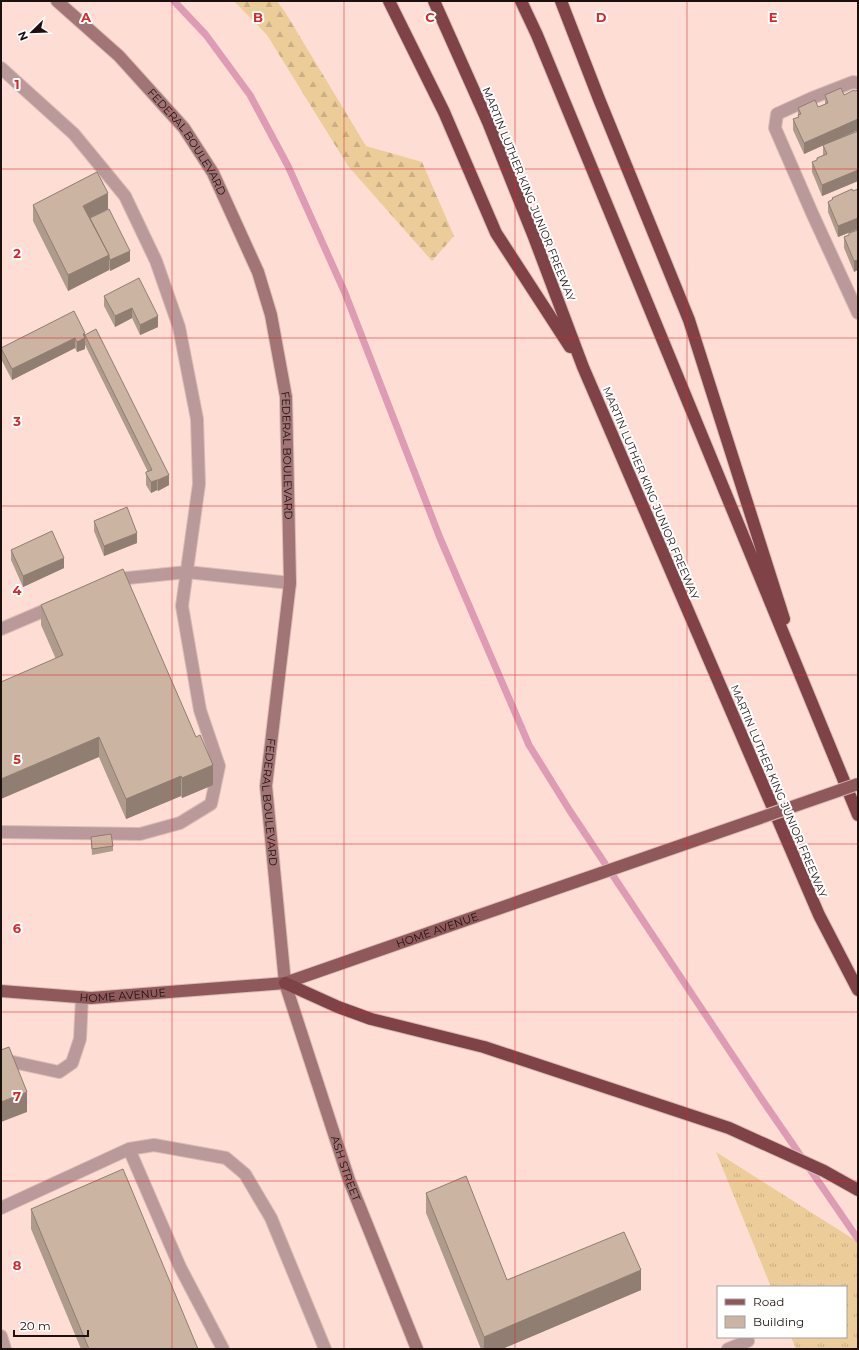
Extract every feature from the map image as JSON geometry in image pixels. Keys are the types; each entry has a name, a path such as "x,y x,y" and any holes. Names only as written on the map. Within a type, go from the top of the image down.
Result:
{"highway":[{"path":"389,1 444,112 496,233 583,367"},
{"name":"MARTIN LUTHER KING JUNIOR FREEWAY","path":"434,1 488,122 534,237 583,367 819,915 858,990"},
{"path":"521,1 613,218 811,704 858,815"},
{"path":"561,1 596,92 689,320 811,704"},
{"path":"285,983 338,1007 371,1019 484,1047 729,1128 824,1171 858,1190"}],"main road":[{"name":"FEDERAL BOULEVARD","path":"56,1 119,56 184,128 213,173 258,272 271,315 286,397 290,583 266,786 285,983"},
{"name":"HOME AVENUE","path":"1,991 99,998 285,983 858,784"},
{"name":"ASH STREET","path":"285,983 349,1180 417,1349"}],"street":[{"path":"1,68 74,134 125,196 156,261 179,327 197,419 199,484 182,606 200,710 219,766 211,804 180,823 140,834 1,832"},
{"path":"858,83 853,82 777,114 775,128 858,313"},
{"path":"103,585 118,579 187,572 290,583"},
{"path":"1,629 67,601"},
{"path":"7,1062 59,1072 72,1062 80,1039 82,997"},
{"path":"1,1208 129,1149 154,1145 226,1158 245,1174 272,1218 325,1349"},
{"path":"129,1149 180,1266 223,1349"},
{"path":"1,1336 5,1349"},
{"path":"728,1349 748,1341"}],"green space":[{"path":"234,1 277,1 366,146 422,162 454,236 432,261 348,166 267,35"},
{"path":"716,1152 858,1242 858,1349 796,1349 791,1338 847,1338 847,1286 771,1286"}],"building":[{"path":"841,88 844,95 854,90 858,90 858,119 804,143 793,119 799,117 798,115 801,114 798,108 815,100 818,107 828,103 825,95"},
{"path":"858,131 858,170 822,185 812,162 827,154 823,145"},
{"path":"97,172 108,193 83,206 109,255 68,275 33,205"},
{"path":"852,189 853,191 858,189 858,218 838,226 828,202 833,199 832,198"},
{"path":"109,209 130,251 110,260 109,255 90,218"},
{"path":"858,230 858,260 854,261 844,237 849,235 849,233"},
{"path":"139,278 158,316 140,325 132,308 115,316 104,296"},
{"path":"74,311 85,333 83,334 85,338 77,342 75,338 12,369 1,348"},
{"path":"96,329 169,475 158,480 151,482 146,474 146,472 152,470 85,335"},
{"path":"127,507 137,533 104,546 94,521"},
{"path":"52,531 64,558 23,576 11,550"},
{"path":"123,569 196,737 200,735 213,765 182,778 181,776 126,799 99,737 1,779 1,682 63,655 41,605"},
{"path":"111,834 113,846 92,849 91,837"},
{"path":"9,1047 27,1092 1,1102 1,1050"},
{"path":"123,1169 198,1349 89,1349 31,1209"},
{"path":"466,1176 507,1280 624,1232 641,1270 484,1337 426,1193"}],"waterway":[{"path":"174,1 206,35 250,95 288,166 345,293 440,538 529,745 570,811 763,1101 858,1239"}]}
